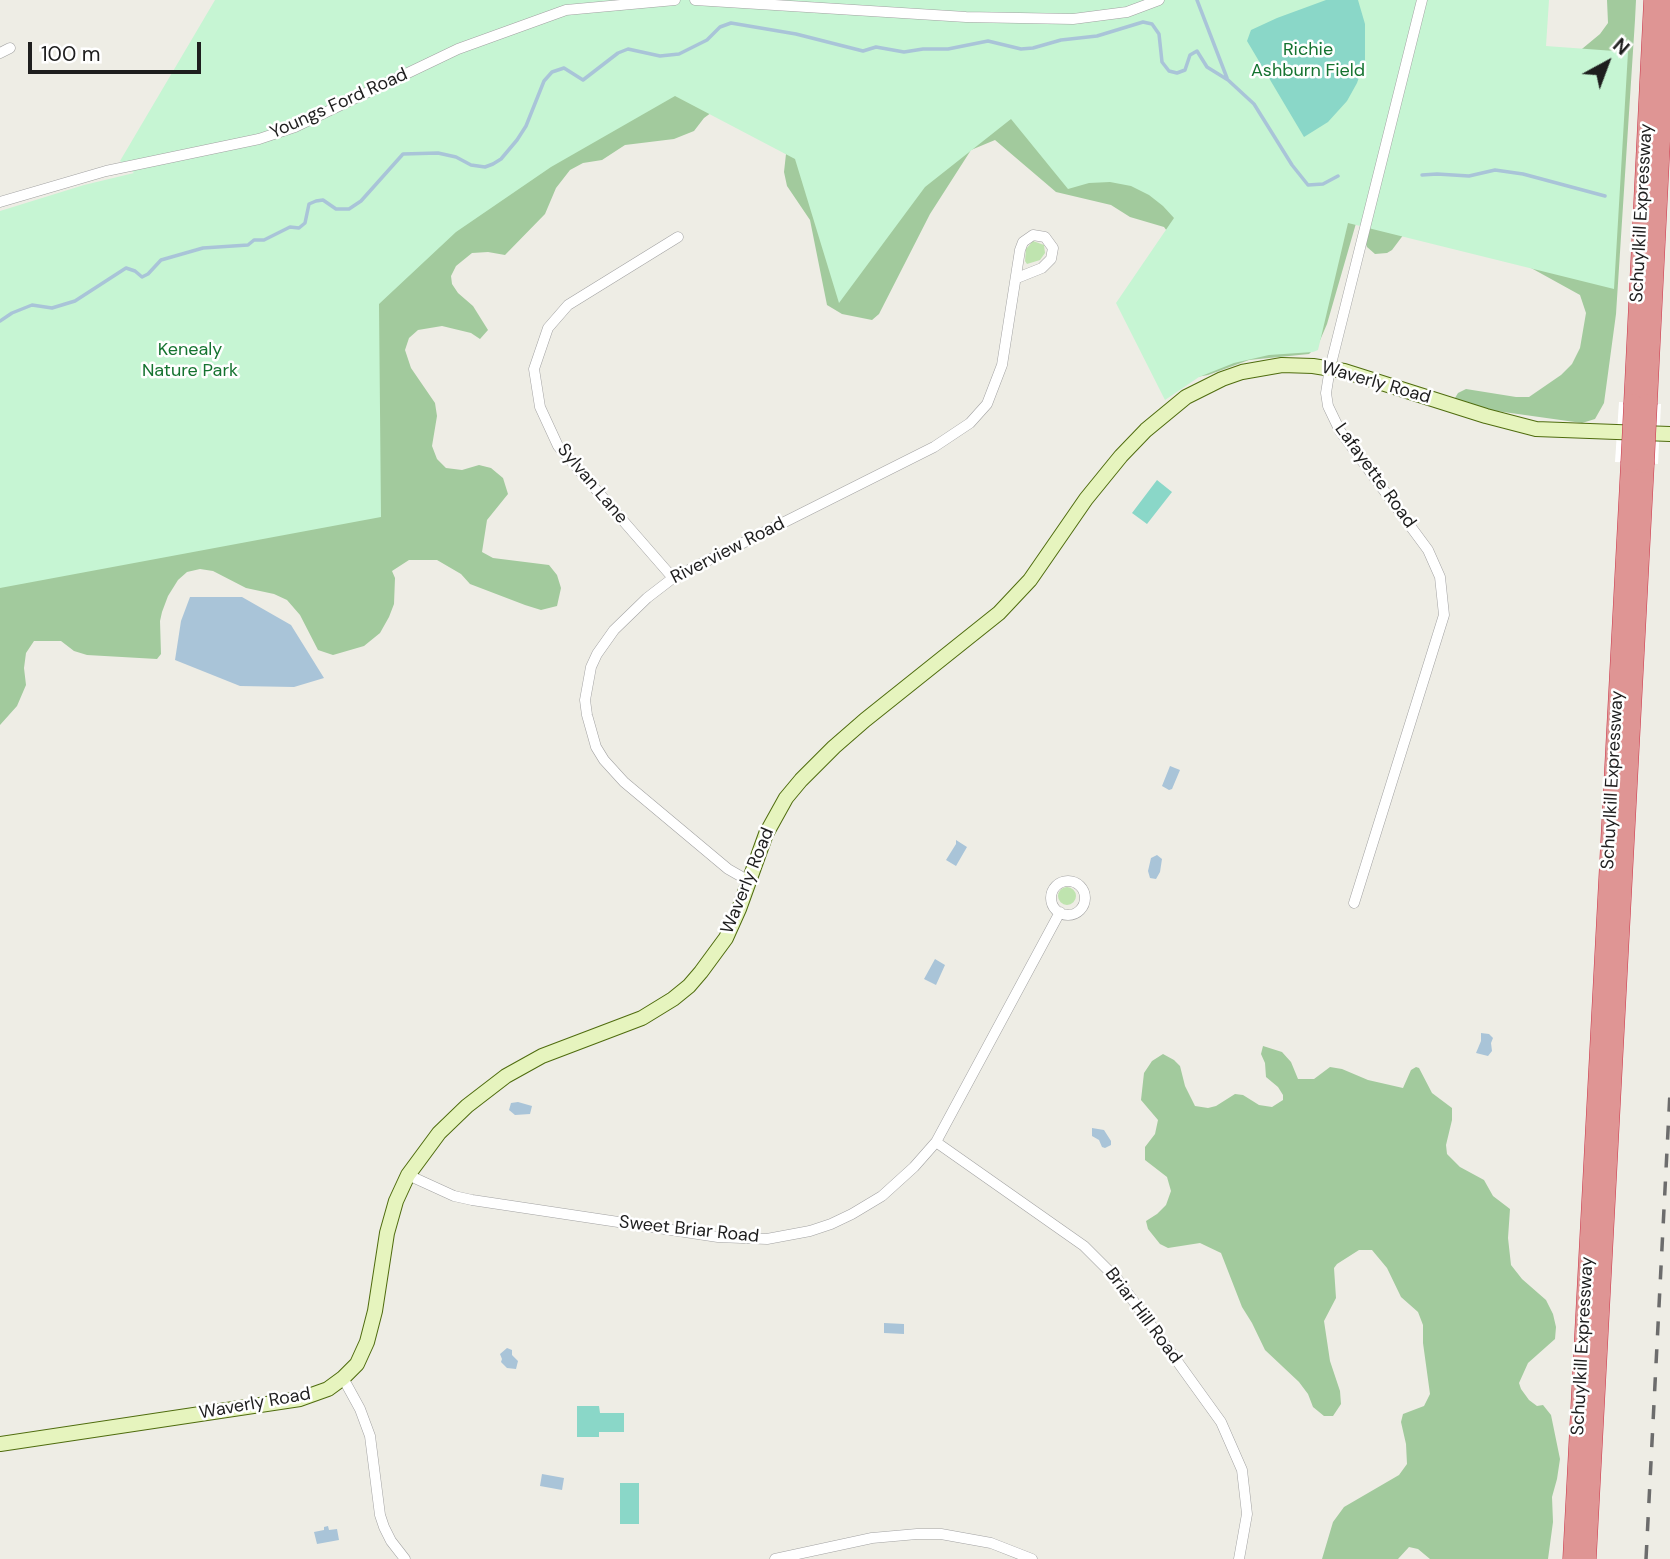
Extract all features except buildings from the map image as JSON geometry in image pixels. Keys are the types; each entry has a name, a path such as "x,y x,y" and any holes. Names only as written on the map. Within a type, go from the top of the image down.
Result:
{"highway":[{"name":"Schuylkill Expressway","path":"1587,1559 1649,238 1653,136 1653,0"},
{"name":"Schuylkill Expressway","path":"1653,136 1668,0"},
{"name":"Schuylkill Expressway","path":"1572,1559 1638,463"}],"street":[{"name":"Youngs Ford Road","path":"0,202 106,172 259,139 295,127 458,49 566,10 675,0"},
{"path":"695,0 966,17 1073,19 1127,12 1159,0"},
{"name":"Lafayette Road","path":"1354,903 1442,624 1444,604 1440,577 1428,550 1333,419 1326,393 1330,368 1423,0"},
{"name":"Riverview Road","path":"749,881 728,869 613,771 596,747 585,700 589,674 597,654 647,598 673,578 922,453 950,438 970,423 986,404 998,379 1023,242 1033,235 1045,237 1052,248 1051,259 1041,268 1017,278"},
{"name":"Sylvan Lane","path":"673,578 558,446 540,407 534,369 548,328 568,305 678,237"},
{"name":"Waverly Road","path":"0,1444 300,1399 328,1389 342,1378 357,1364 368,1342 391,1217 408,1175 424,1151 451,1120 506,1076 542,1056 642,1018 673,999 701,972 726,938 771,824 786,798 801,780 865,720 999,613 1036,572 1106,473 1146,430 1186,397 1242,372 1282,365 1330,368 1536,429 1670,434"},
{"name":"Sweet Briar Road","path":"408,1175 454,1196 472,1200 718,1237 767,1239 810,1231 860,1210 893,1187 936,1142 1060,912"},
{"name":"Briar Hill Road","path":"936,1142 1084,1246 1118,1280 1160,1336 1221,1422 1242,1470 1247,1514 1240,1559"},
{"path":"342,1378 360,1409 370,1436 380,1515 384,1527 405,1559"},
{"path":"775,1559 872,1538 917,1534 965,1537 991,1543 1032,1559"}],"green space":[{"name":"Kenealy Nature Park","path":"215,0 1549,0 1546,46 1628,52 1614,289 1348,223 1318,350 1269,355 1234,363 1199,377 1165,400 1116,303 1174,218 1149,195 1131,186 1110,182 1089,183 1068,189 1011,119 925,187 839,303 795,159 675,96 551,167 456,232 379,304 381,517 0,588 0,211 134,173 120,161"},
{"name":"Richie Ashburn Field","path":"1326,0 1358,0 1365,24 1365,60 1347,101 1328,122 1304,137 1247,41 1251,30"},
{"path":"1607,0 1636,0 1616,314 1604,403 1595,419 1582,423 1468,407 1455,398 1466,389 1529,397 1561,375 1572,364 1580,348 1586,313 1580,295 1513,258 1404,234 1387,253 1375,254 1367,247 1365,241 1406,94 1565,63 1600,34 1608,23"},
{"path":"613,15 1361,206 1327,324 1318,345 1309,354 1249,360 1208,375 1191,378 1173,239 1164,227 1130,217 1111,205 1056,192 995,140 971,150 930,214 879,314 872,320 842,314 827,305 810,220 787,186 784,172 786,154 719,107 704,118 694,131 674,139 625,145 602,160 583,163 570,170 556,188 545,214 505,255 472,253 456,266 451,276 452,284 473,306 488,330 480,339 471,333 442,326 418,330 409,338 405,350 411,368 435,403 437,416 432,446 437,459 446,468 462,470 479,465 491,468 503,478 508,494 487,520 482,552 493,558 549,565 557,575 561,588 557,606 541,610 470,584 461,574 437,560 409,560 392,571 395,578 394,604 380,633 364,646 333,655 318,650 300,615 287,600 274,594 246,588 213,571 200,569 187,572 168,596 160,621 161,654 157,659 87,655 74,651 61,641 34,641 26,653 26,685 17,706 0,725 0,235"},
{"path":"1033,241 1044,245 1045,253 1040,260 1027,264 1026,249"},
{"path":"1157,480 1172,492 1147,524 1132,513"},
{"path":"1067,887 1073,890 1076,896 1073,902 1067,905 1061,902 1058,896 1061,890"},
{"path":"1263,1046 1282,1052 1291,1062 1298,1079 1314,1079 1330,1067 1403,1088 1411,1070 1419,1068 1432,1093 1452,1108 1447,1154 1460,1167 1484,1180 1493,1196 1510,1209 1508,1238 1511,1265 1522,1279 1546,1300 1556,1327 1555,1339 1528,1363 1519,1383 1529,1400 1537,1406 1543,1405 1551,1415 1560,1459 1552,1497 1553,1522 1548,1559 1430,1559 1418,1549 1409,1547 1398,1559 1322,1559 1333,1522 1344,1507 1399,1475 1407,1464 1401,1422 1403,1414 1424,1406 1430,1394 1423,1325 1418,1312 1401,1297 1387,1268 1372,1250 1359,1250 1337,1264 1334,1268 1336,1298 1324,1321 1330,1361 1340,1391 1341,1404 1333,1416 1324,1416 1313,1407 1299,1382 1265,1350 1242,1307 1221,1253 1200,1243 1168,1248 1160,1244 1148,1229 1146,1221 1166,1205 1171,1191 1167,1177 1145,1160 1145,1147 1155,1134 1158,1120 1141,1100 1144,1073 1152,1061 1163,1054 1180,1066 1185,1086 1195,1106 1216,1106 1235,1094 1243,1095 1259,1105 1272,1107 1283,1100 1283,1095 1266,1077 1261,1054"},
{"path":"577,1406 599,1406 600,1413 624,1413 624,1432 599,1432 599,1437 577,1437"},
{"path":"620,1483 639,1483 639,1524 620,1524"}],"shaded area":[{"path":"190,597 242,597 291,625 324,678 294,687 240,686 175,660 181,621"},
{"path":"1170,766 1180,770 1172,789 1169,790 1162,786"},
{"path":"956,840 967,847 956,866 946,860"},
{"path":"1157,855 1162,859 1160,872 1156,879 1150,878 1148,871 1151,858"},
{"path":"935,959 945,965 936,985 924,979"},
{"path":"1481,1033 1489,1034 1493,1038 1492,1051 1488,1056 1476,1053"},
{"path":"511,1103 532,1106 530,1114 515,1115 509,1110"},
{"path":"1092,1128 1104,1130 1111,1145 1102,1147 1099,1140 1092,1136"},
{"path":"884,1323 904,1324 904,1334 884,1333"},
{"path":"507,1348 512,1350 512,1355 518,1361 516,1369 507,1368 501,1362 500,1354"},
{"path":"542,1474 564,1478 562,1490 540,1486"},
{"path":"328,1526 329,1530 337,1529 339,1540 317,1544 314,1532 324,1530 324,1527"}],"pier":[{"path":"1619,402 1661,404 1658,464 1615,462"}],"waterway":[{"path":"1197,0 1227,78"},
{"path":"0,321 32,305 52,308 75,301 126,268 142,277 161,260 203,248 248,245 254,240 264,240 290,227 299,228 305,223 309,204 316,201 323,200 336,209 349,209 361,201 403,154 438,153 456,157 471,165 485,167 493,164 501,159 526,126 544,81 552,72 564,68 583,80 618,53 628,49 660,56 679,54 707,40 720,27 731,23 796,34 863,51 876,47 904,52 948,49 988,41 1021,49 1033,48 1061,40 1097,36 1143,22 1152,24 1159,34 1162,62 1169,71 1177,73 1185,70 1190,55 1197,51 1207,67 1228,80 1254,104 1292,165 1308,185 1323,184 1338,176"},
{"path":"1422,175 1469,176 1495,170 1523,174 1605,196"}],"railway":[{"path":"1646,1559 1670,1092"}]}
